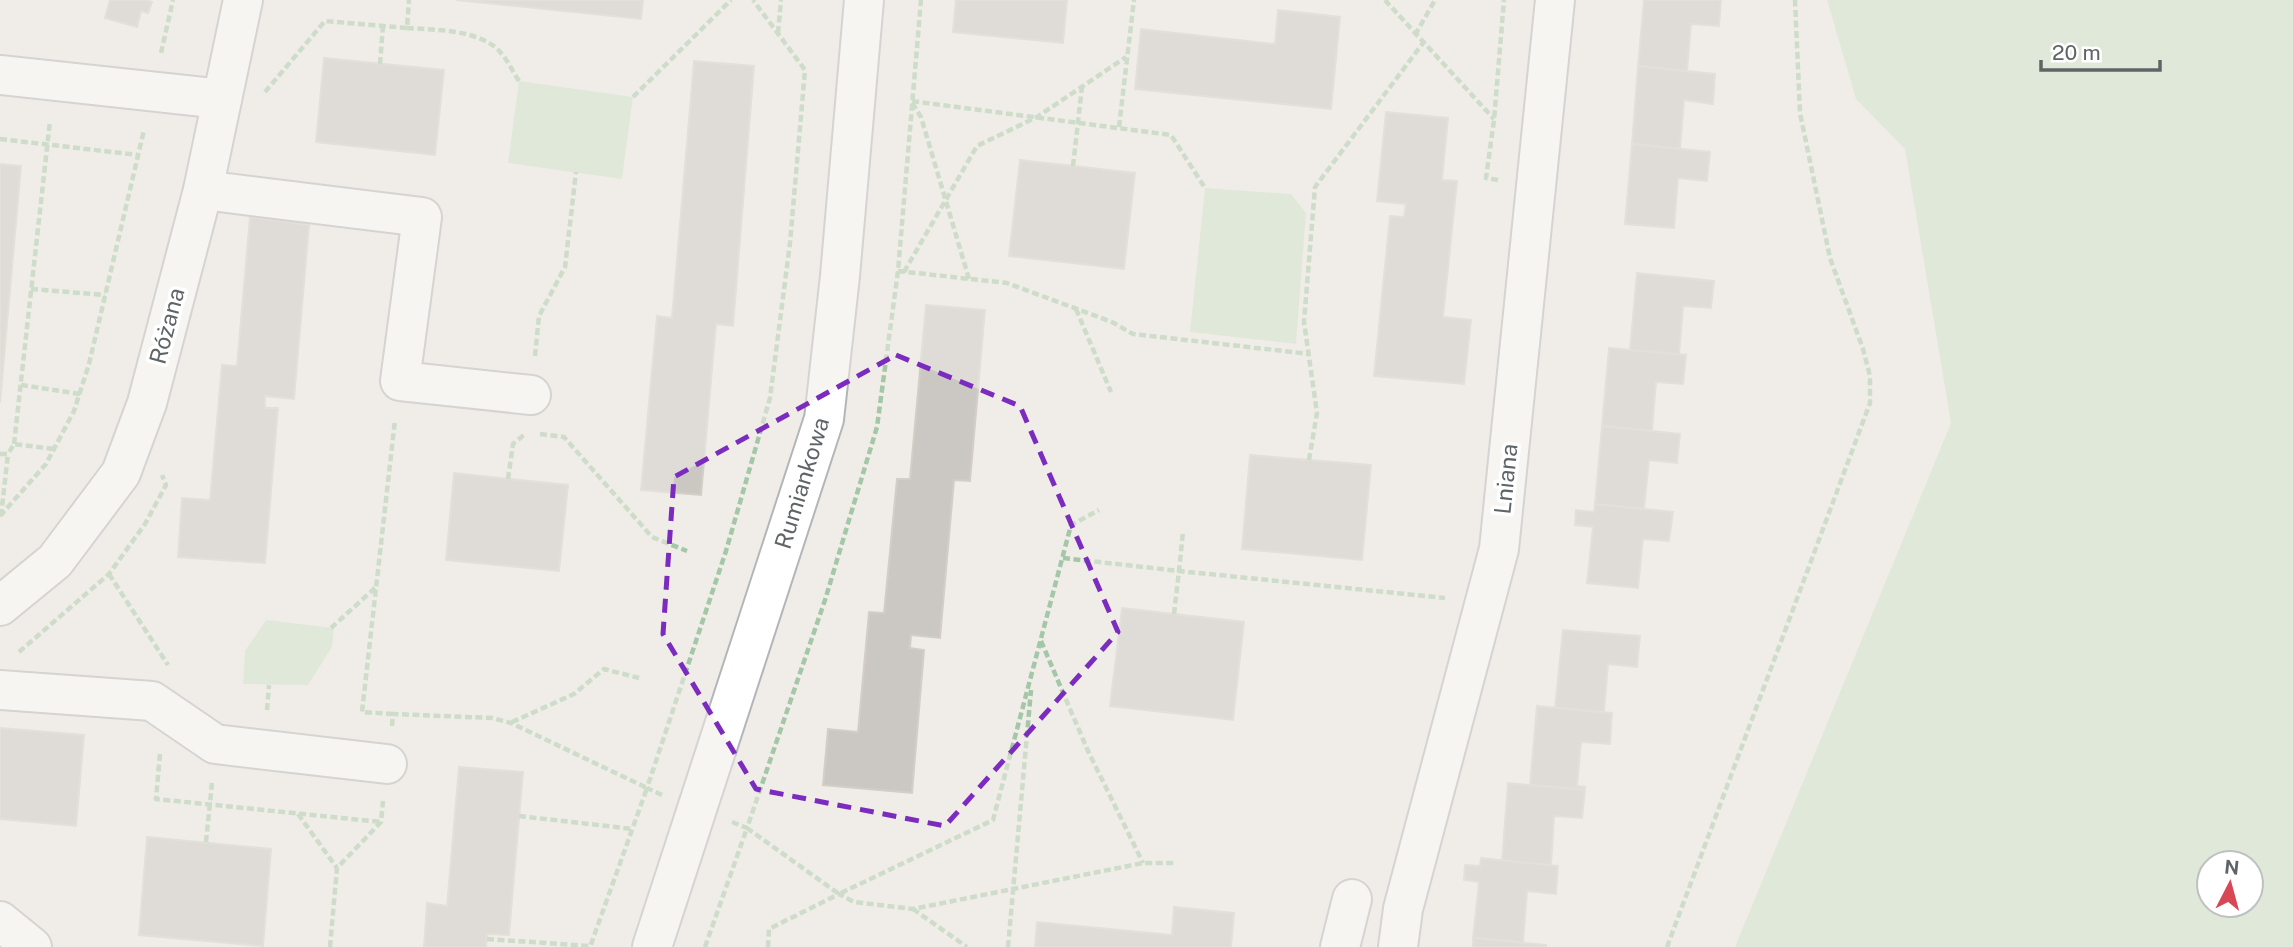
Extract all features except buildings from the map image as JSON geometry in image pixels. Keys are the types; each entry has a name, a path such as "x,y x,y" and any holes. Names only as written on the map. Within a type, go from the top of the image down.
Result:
{"street":[{"name":"Różana","path":"0,606 55,561 121,473 146,403 203,190 243,0"},
{"name":"Rumiankowa","path":"652,947 824,419 840,276 864,0"},
{"name":"Lniana","path":"1398,947 1403,909 1499,549 1555,0"},
{"path":"0,75 222,99"},
{"path":"203,190 422,217 400,381 529,414"},
{"path":"0,690 152,701 215,744 387,764"},
{"path":"1340,947 1352,898"},
{"path":"0,921 32,947"}],"path":[{"path":"0,516 46,464 80,394 173,0"},
{"path":"407,28 409,0"},
{"path":"633,97 731,0"},
{"path":"778,34 781,0"},
{"path":"1119,127 1134,0"},
{"path":"1385,0 1494,120"},
{"path":"1415,35 1435,0"},
{"path":"1504,0 1494,120 1486,178 1537,185"},
{"path":"1667,947 1870,403 1870,376 1830,258 1800,113 1795,0"},
{"path":"263,95 325,21 455,31 484,41 499,51 519,81"},
{"path":"380,64 383,26"},
{"path":"1309,460 1317,413 1304,322 1314,187 1423,43"},
{"path":"1126,57 1037,117 977,146 901,272 1007,283 1112,322 1133,334 1310,354"},
{"path":"0,516 8,454 14,444 54,81"},
{"path":"1073,166 1083,87"},
{"path":"969,279 921,117 911,101 1171,135 1205,188"},
{"path":"0,139 138,155"},
{"path":"508,479 513,444 529,414 539,316 565,267 576,172"},
{"path":"31,289 105,295"},
{"path":"1075,308 1111,392"},
{"path":"400,381 362,712 492,718 512,723 647,788 590,947 487,939"},
{"path":"21,385 80,394"},
{"path":"529,414 564,437 652,537 687,551"},
{"path":"14,444 54,449"},
{"path":"0,454 8,454"},
{"path":"768,947 769,929 993,820 1071,526 1099,510"},
{"path":"1174,614 1182,532"},
{"path":"1063,558 1484,602"},
{"path":"109,574 169,667"},
{"path":"331,628 375,587"},
{"path":"1041,640 1088,751 1143,863"},
{"path":"512,723 574,694 604,669 639,678"},
{"path":"1008,947 1032,678"},
{"path":"152,701 160,748 156,799 381,822"},
{"path":"330,947 337,868 381,822 393,714"},
{"path":"206,842 215,744"},
{"path":"298,814 337,868"},
{"path":"519,816 633,829"},
{"path":"705,947 747,828 854,902 913,909 1143,863 1174,863"},
{"path":"913,909 967,947"}],"highlighted area":[{"path":"896,355 1020,406 1118,632 945,826 756,789 663,634 674,477"}],"green space":[{"path":"1827,0 2293,0 2293,947 1735,947 1951,423 1905,149 1856,99"},
{"path":"519,81 633,97 622,179 508,163"},
{"path":"1205,188 1291,194 1306,213 1296,344 1190,332"},
{"path":"266,620 334,628 332,647 308,685 243,684 245,651"}]}
